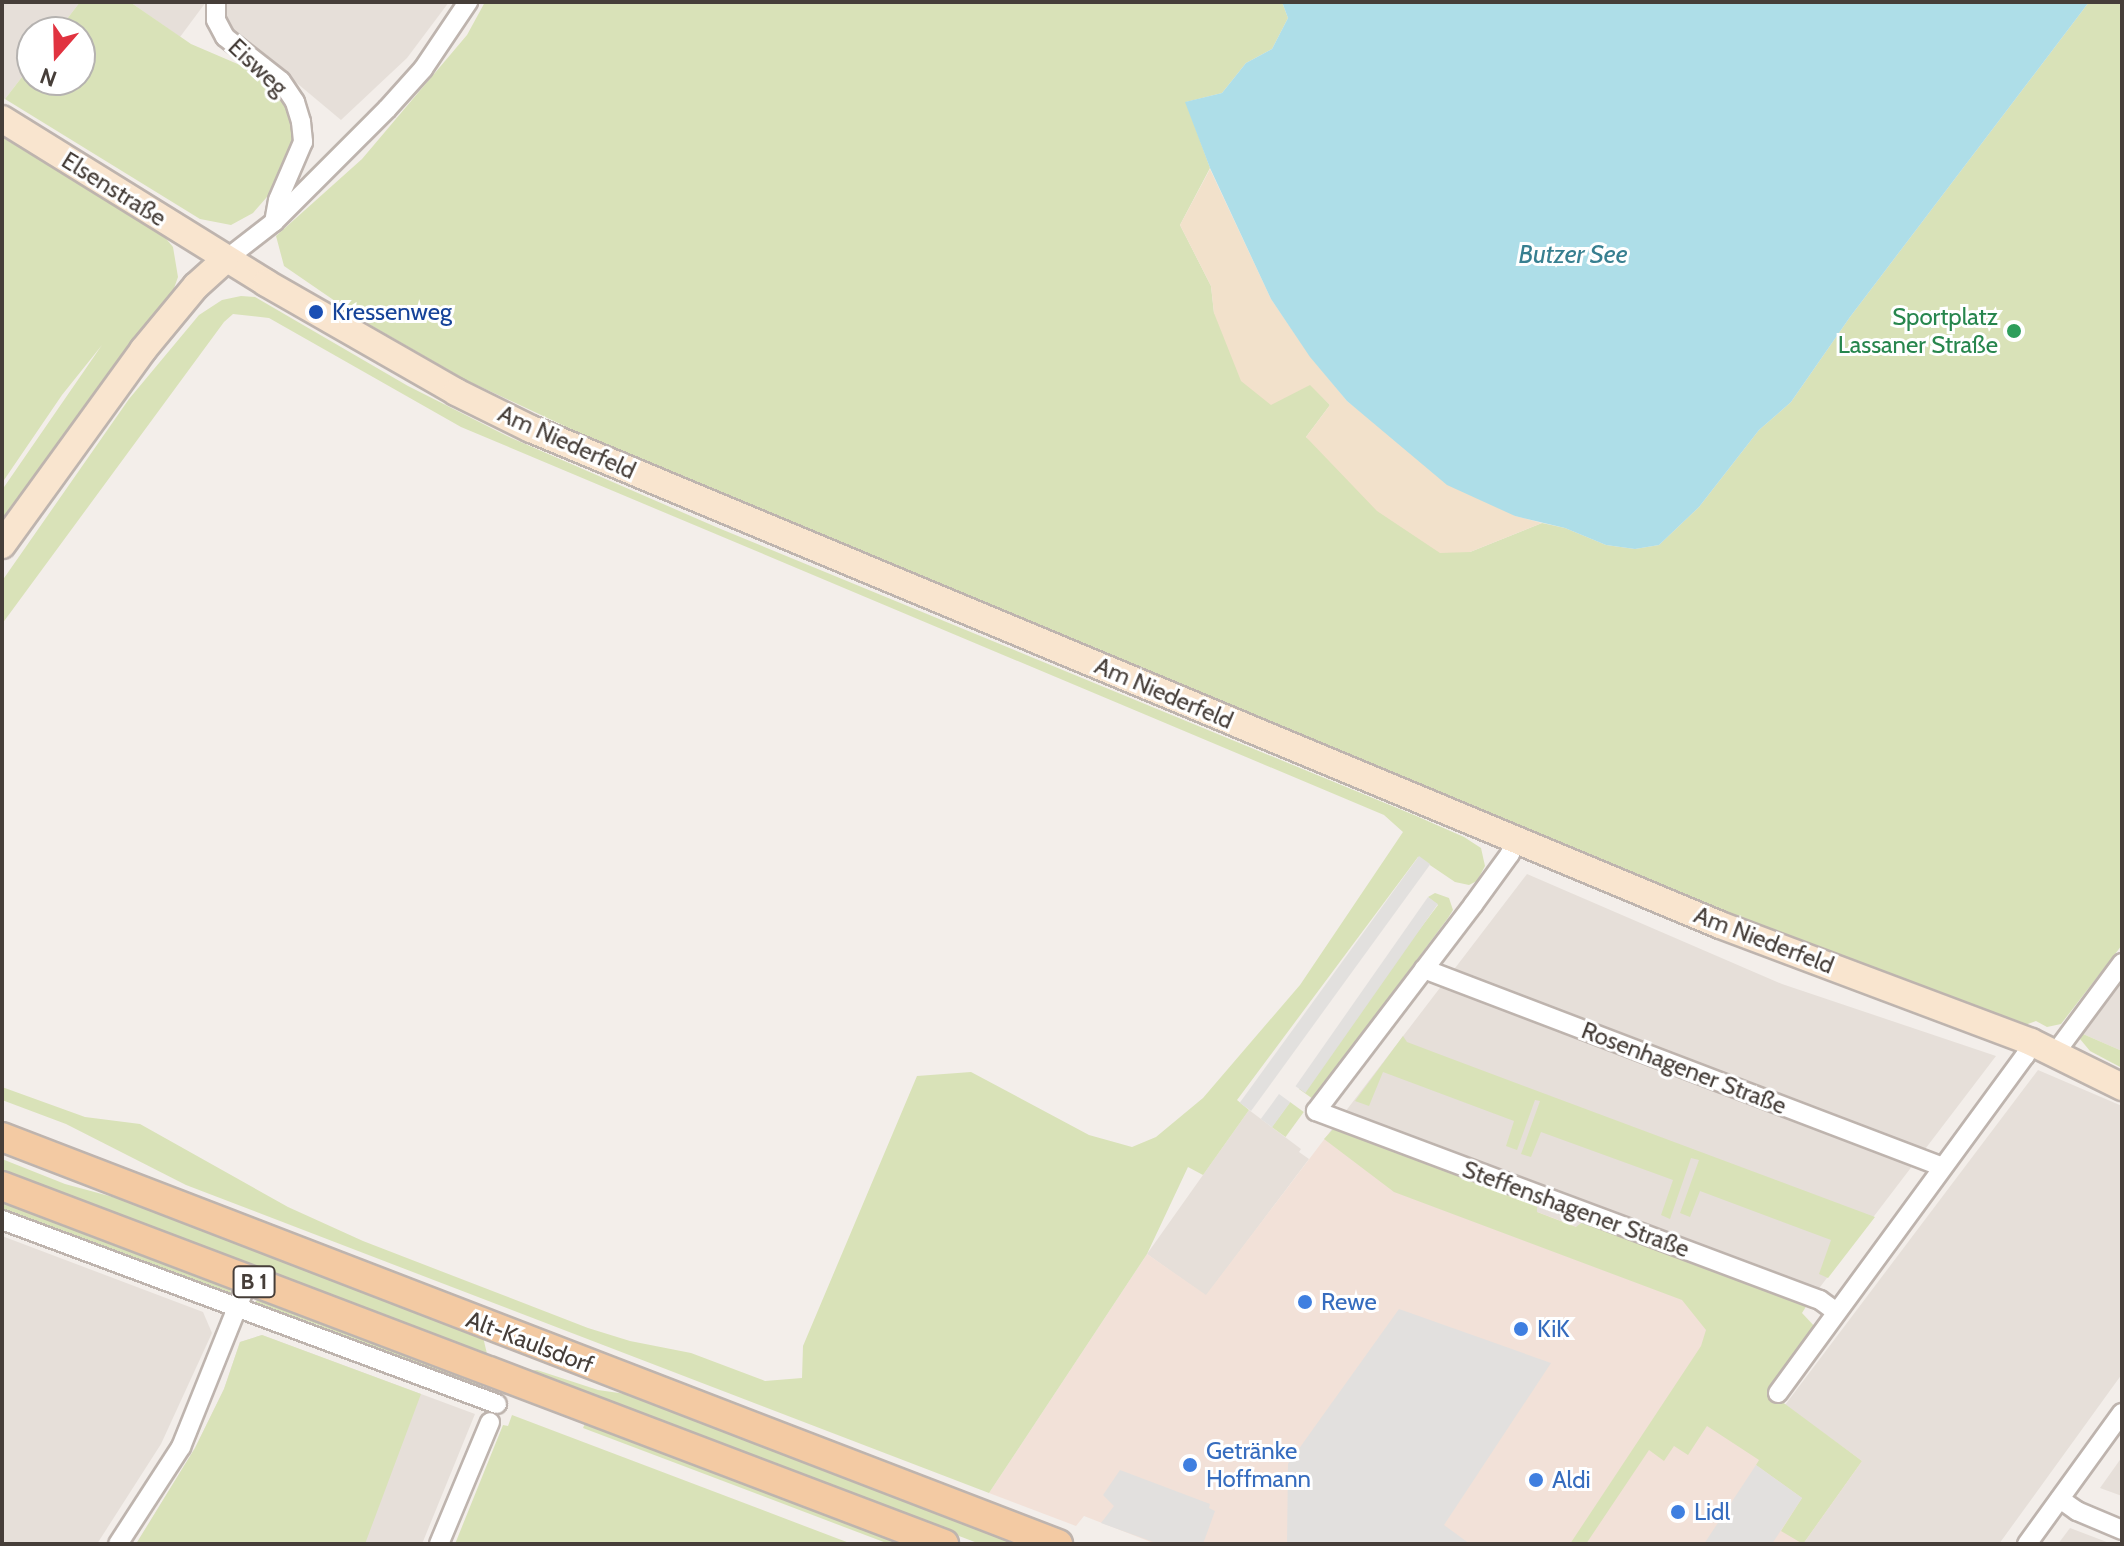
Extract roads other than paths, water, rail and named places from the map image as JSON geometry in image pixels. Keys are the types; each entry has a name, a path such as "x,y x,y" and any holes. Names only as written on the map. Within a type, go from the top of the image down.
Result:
{"main road":[{"name":"Alt-Kaulsdorf","path":"2,1137 1058,1544"},
{"name":"Alt-Kaulsdorf","path":"2,1186 944,1544"}],"street":[{"name":"Eisweg","path":"216,2 216,20 225,37 281,81 295,102 301,122 303,142 278,200 274,222"},
{"path":"2,545 143,350 196,286 274,222 423,69 468,2"},
{"name":"Elsenstraße","path":"2,119 225,260"},
{"name":"Am Niederfeld","path":"225,260 456,392 531,429 1720,925 2056,1052 2122,1087"},
{"path":"1424,969 1510,854 1515,840"},
{"path":"2056,1052 2122,963"},
{"name":"Steffenshagener Straße","path":"1424,969 1316,1111 1820,1300 1835,1311"},
{"name":"Rosenhagener Straße","path":"1424,969 1943,1167"},
{"path":"1778,1393 1835,1311 2025,1056 2031,1042"},
{"path":"2,1220 497,1404"},
{"path":"118,1544 181,1447 248,1280"},
{"path":"2027,1544 2122,1413"},
{"path":"439,1544 490,1422"},
{"path":"2060,1499 2077,1511 2122,1530"}],"water":[{"name":"Butzer See","path":"1282,2 2089,2 1850,317 1791,402 1759,430 1699,507 1659,545 1635,549 1606,545 1565,528 1515,516 1447,485 1347,401 1310,357 1271,299 1210,168 1185,102 1222,93 1246,63 1272,49 1288,18"}],"place":[{"name":"Kressenweg","path":"316,312"},
{"name":"Sportplatz Lassaner Straße","path":"2014,331"},
{"name":"Rewe","path":"1305,1302"},
{"name":"KiK","path":"1521,1329"},
{"name":"Getränke Hoffmann","path":"1190,1465"},
{"name":"Aldi","path":"1536,1480"},
{"name":"Lidl","path":"1678,1512"}]}
